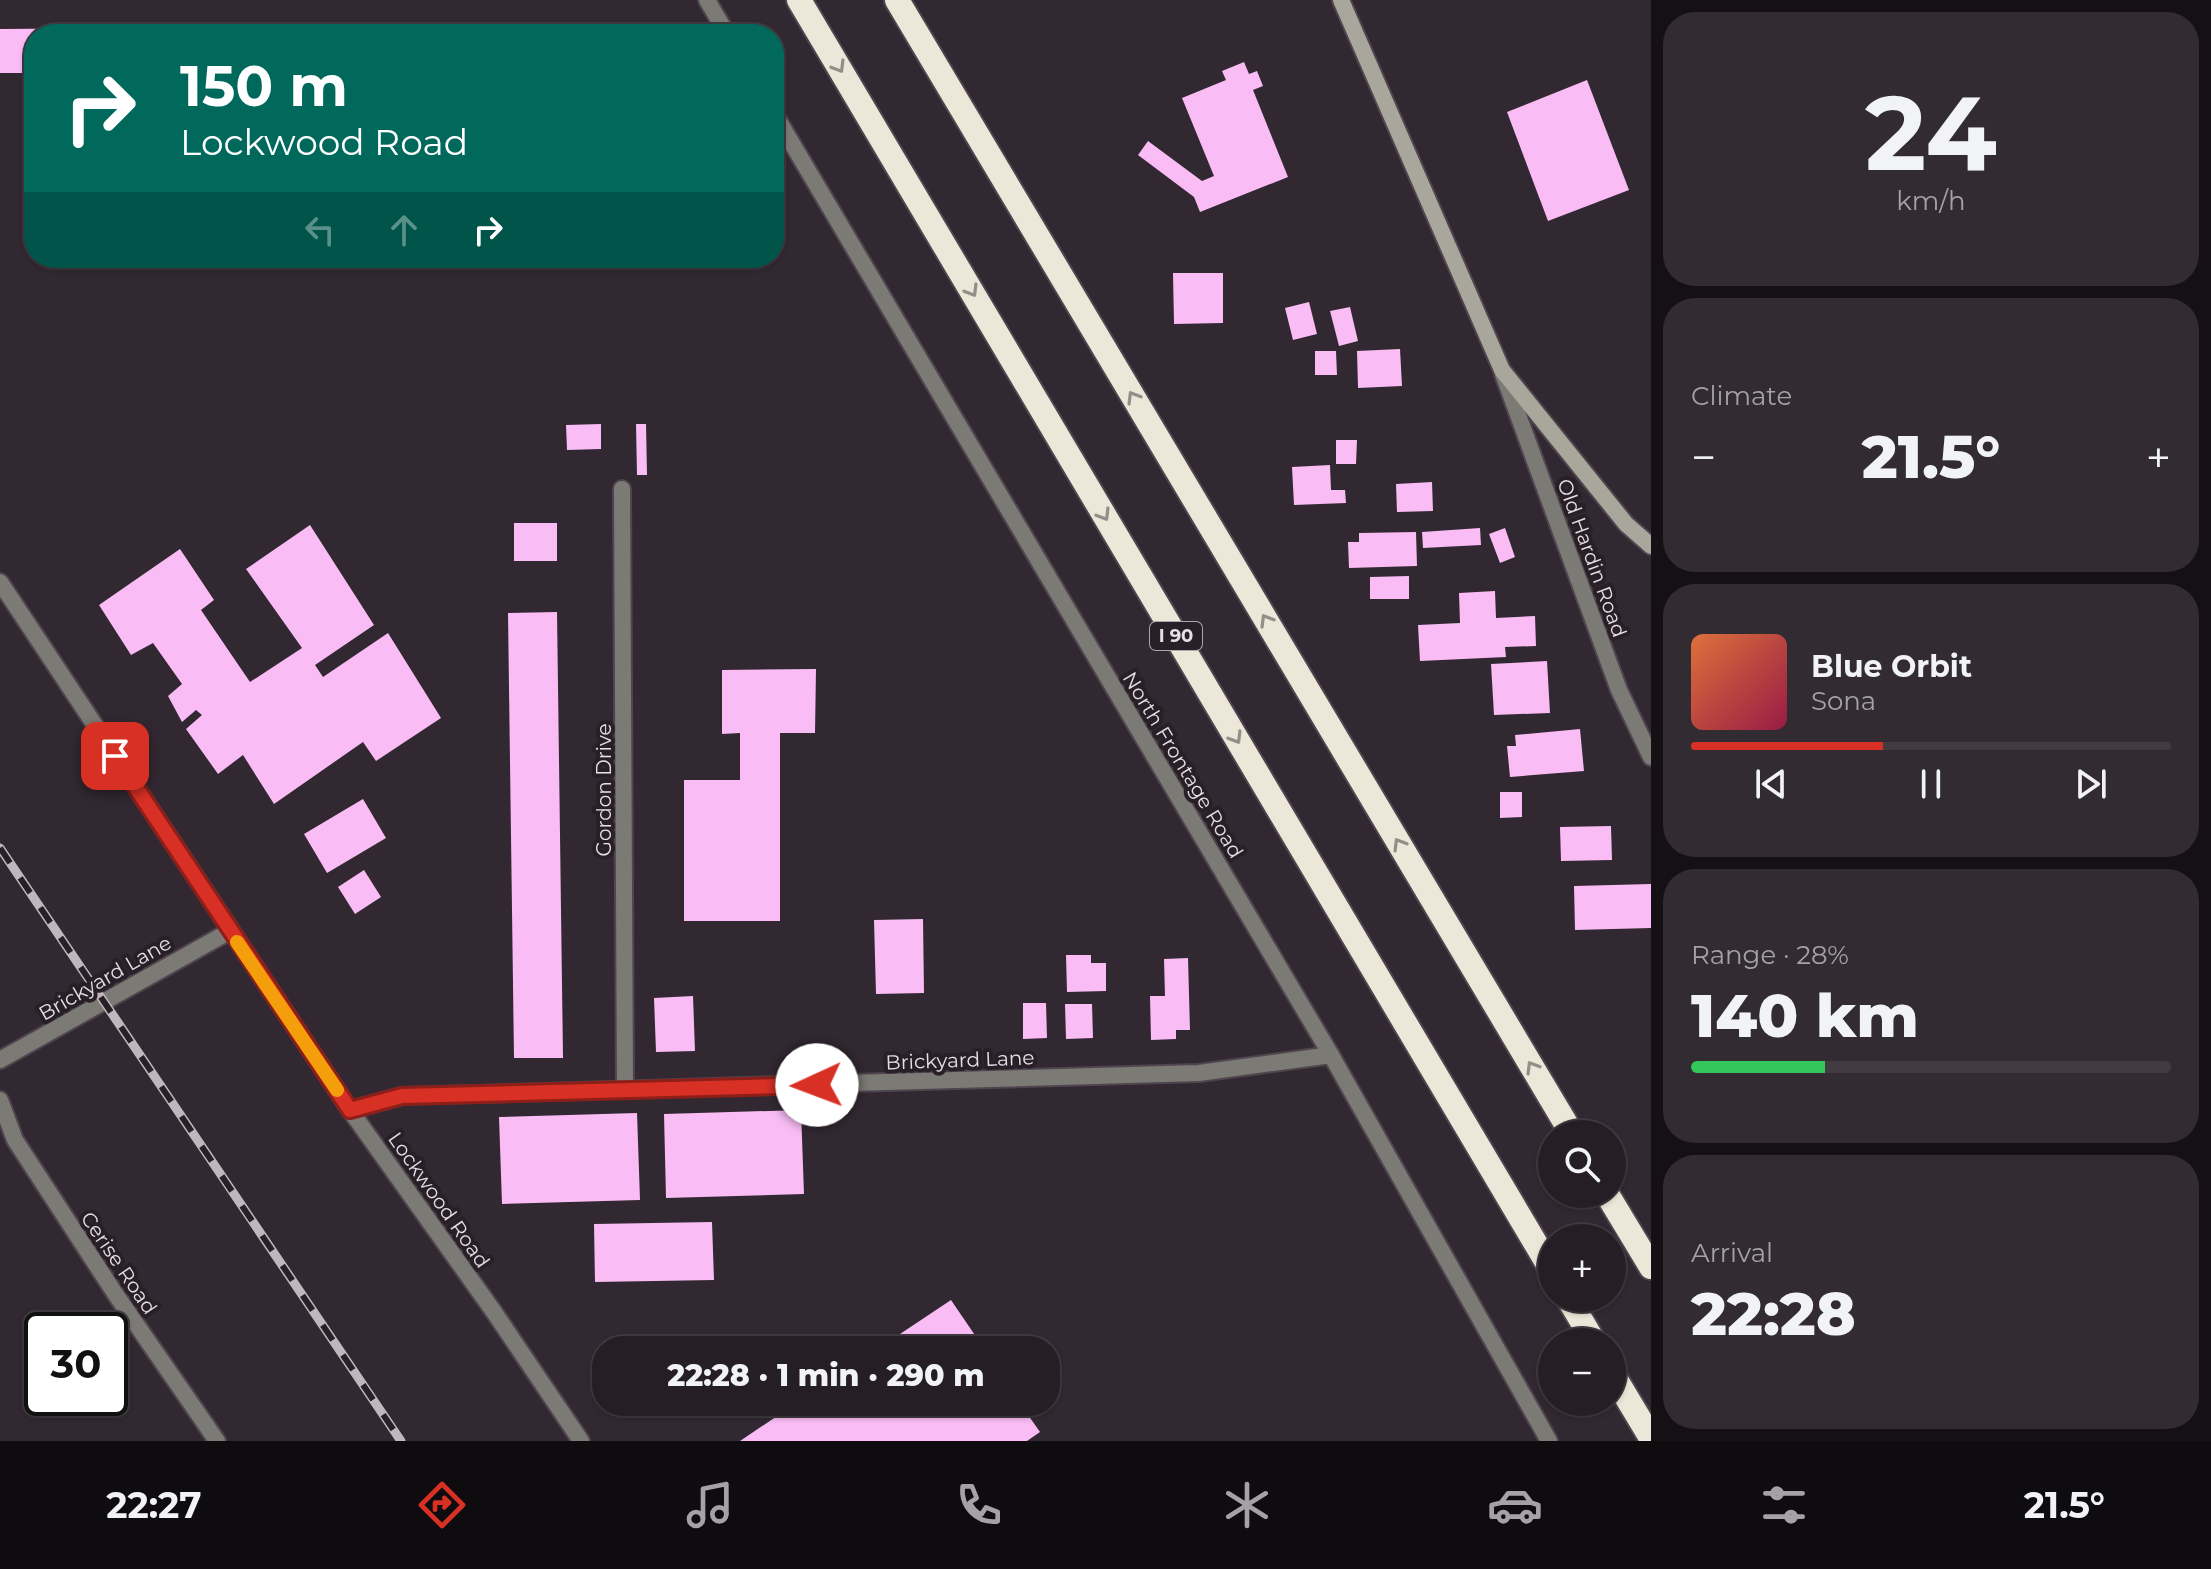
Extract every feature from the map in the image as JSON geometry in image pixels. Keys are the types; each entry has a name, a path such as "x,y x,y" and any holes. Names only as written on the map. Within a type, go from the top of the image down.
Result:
{"highway":[{"name":"I 90","path":"799,0 1538,1247"},
{"path":"897,0 1564,1120"},
{"path":"1615,1208 1651,1267"},
{"path":"1626,1396 1651,1438"}],"main road":[{"name":"Old Hardin Road","path":"1341,0 1502,370 1626,524 1651,546"}],"street":[{"path":"707,0 721,24"},
{"name":"North Frontage Road","path":"784,130 1331,1055 1549,1441"},
{"name":"Old Hardin Road","path":"1502,370 1619,690 1651,757"},
{"name":"Gordon Drive","path":"622,489 625,1090"},
{"name":"Lockwood Road","path":"0,582 350,1110 494,1312 581,1441"},
{"name":"Brickyard Lane","path":"0,1060 230,931"},
{"name":"Brickyard Lane","path":"350,1110 402,1096 1199,1073 1331,1055"},
{"name":"Cerise Road","path":"0,1100 15,1140 116,1295 217,1441"}],"building":[{"path":"0,29 24,29 24,73 0,73"},
{"path":"1244,62 1249,74 1257,71 1263,86 1253,90 1288,177 1200,212 1194,197 1138,155 1148,141 1202,181 1214,176 1182,98 1226,80 1222,71"},
{"path":"1587,80 1629,190 1548,221 1507,112"},
{"path":"1173,273 1223,273 1223,323 1174,324"},
{"path":"1309,302 1317,334 1293,340 1285,308"},
{"path":"1350,307 1358,341 1339,346 1330,311"},
{"path":"1400,349 1402,386 1358,388 1357,351"},
{"path":"1315,351 1336,351 1337,375 1315,375"},
{"path":"601,424 601,449 567,450 566,425"},
{"path":"636,424 646,424 647,475 637,475"},
{"path":"1336,440 1357,440 1356,464 1336,464"},
{"path":"1330,465 1331,490 1345,490 1346,503 1294,505 1292,467"},
{"path":"1432,482 1433,511 1397,512 1396,484"},
{"path":"514,523 557,523 557,561 514,561"},
{"path":"310,525 374,625 315,665 323,677 388,633 441,718 376,761 363,742 274,804 243,755 218,774 186,729 202,715 196,710 182,722 168,696 182,684 153,643 131,655 99,605 180,549 214,600 201,610 250,682 302,648 246,569"},
{"path":"1480,528 1481,545 1423,548 1422,532"},
{"path":"1505,528 1515,557 1500,563 1489,534"},
{"path":"1416,532 1417,566 1349,568 1348,542 1359,542 1359,533"},
{"path":"1409,576 1409,599 1370,599 1370,577"},
{"path":"1495,591 1496,618 1535,616 1536,646 1505,647 1506,657 1420,661 1418,625 1460,623 1459,593"},
{"path":"557,612 563,1058 514,1058 508,613"},
{"path":"1547,661 1550,713 1494,715 1491,664"},
{"path":"816,669 815,733 780,733 780,921 684,921 684,780 740,780 740,733 722,734 722,670"},
{"path":"1580,729 1584,771 1510,777 1507,746 1516,746 1515,735"},
{"path":"1500,792 1522,792 1522,817 1500,818"},
{"path":"363,799 386,838 327,873 304,834"},
{"path":"1611,826 1612,860 1561,861 1560,827"},
{"path":"364,870 381,897 355,914 338,887"},
{"path":"1651,884 1651,928 1575,930 1574,886"},
{"path":"923,919 924,993 876,994 874,920"},
{"path":"1066,955 1091,955 1091,963 1106,963 1106,991 1067,992"},
{"path":"1188,958 1190,1030 1176,1030 1176,1039 1151,1040 1150,996 1165,996 1164,959"},
{"path":"693,996 695,1051 656,1052 654,998"},
{"path":"1023,1003 1046,1003 1047,1038 1023,1039"},
{"path":"1065,1004 1092,1004 1093,1038 1066,1039"},
{"path":"801,1110 804,1194 666,1198 664,1114"},
{"path":"637,1113 640,1200 502,1204 499,1117"},
{"path":"712,1222 714,1280 595,1282 594,1224"},
{"path":"951,1300 975,1336 897,1336"},
{"path":"777,1416 1029,1416 1040,1432 1027,1441 740,1441"}],"railway":[{"path":"0,848 401,1441"}],"slow traffic":[{"path":"237,942 337,1090"}],"route":[{"path":"115,756 350,1110 402,1096 817,1085"}]}
